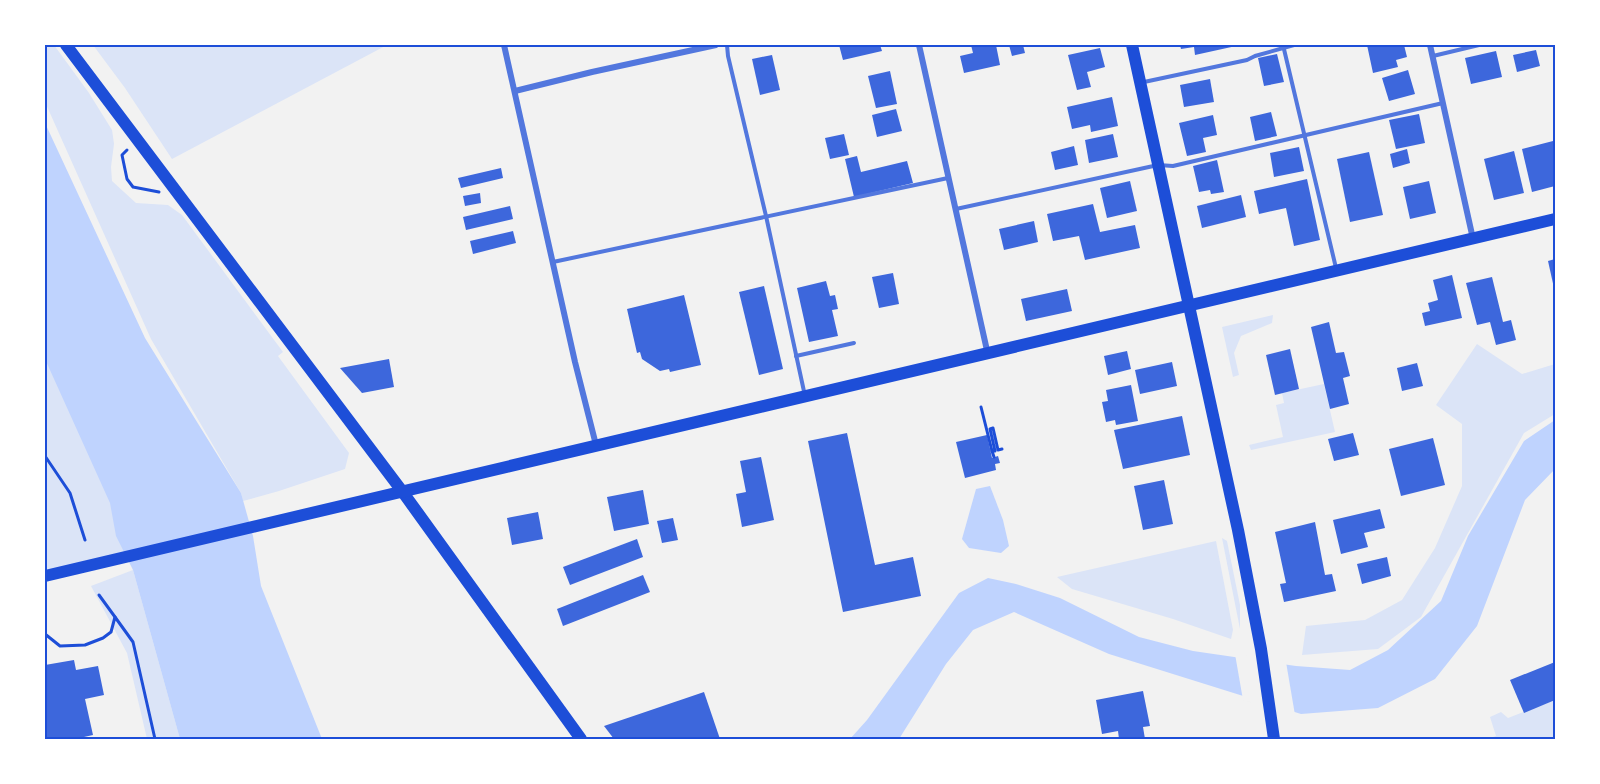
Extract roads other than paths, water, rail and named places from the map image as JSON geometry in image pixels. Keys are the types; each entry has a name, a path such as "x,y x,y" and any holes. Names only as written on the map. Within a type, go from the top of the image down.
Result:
{"main road":[{"path":"66,45 402,490 581,739"},
{"path":"1132,45 1238,530 1261,649 1274,739"},
{"path":"45,576 402,490 988,355 1555,219"}],"street":[{"path":"504,45 596,445"},
{"path":"514,91 716,45"},
{"path":"919,45 988,355"},
{"path":"1430,45 1473,238"}],"lane":[{"path":"727,45 805,396"},
{"path":"1140,83 1247,60 1283,46 1294,45"},
{"path":"1433,56 1479,45"},
{"path":"1283,46 1336,272"},
{"path":"956,209 1158,165 1173,166 1443,103"},
{"path":"553,262 949,177"},
{"path":"796,356 854,343"}],"water":[{"path":"45,123 145,338 241,493 253,536 261,586 322,739 180,739 133,570 116,536 110,503 45,359"},
{"path":"1555,420 1555,469 1525,500 1477,626 1435,679 1378,708 1301,714 1109,654 1014,612 973,630 946,664 899,739 850,739 867,720 959,593 988,578 1060,598 1139,637 1193,651 1296,666 1350,670 1388,650 1441,601 1468,536 1524,441"},
{"path":"990,486 1003,520 1009,546 1001,553 969,548 962,539 976,489"}]}
